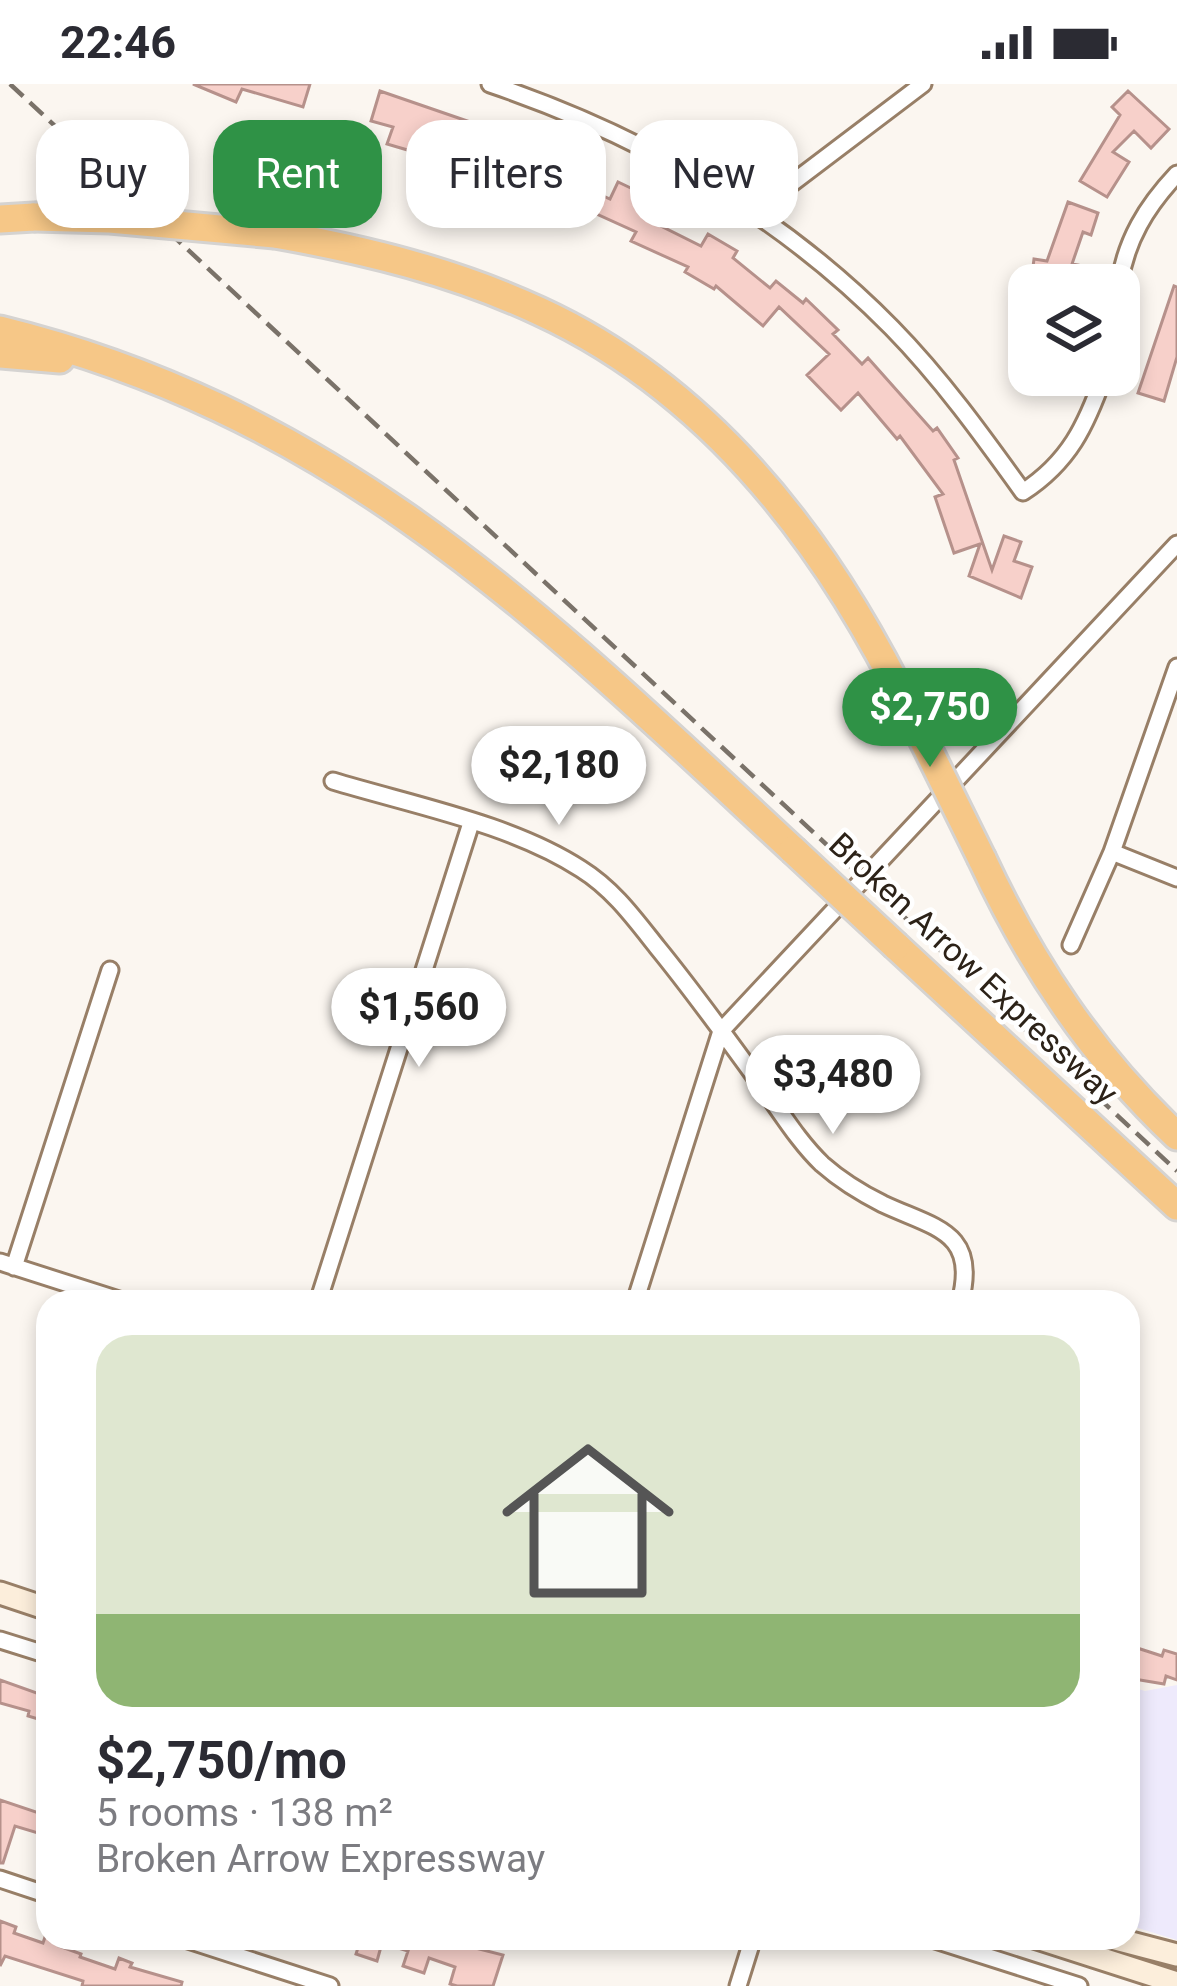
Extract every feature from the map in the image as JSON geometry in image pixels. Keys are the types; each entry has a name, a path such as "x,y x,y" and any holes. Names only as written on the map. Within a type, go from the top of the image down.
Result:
{"highway":[{"name":"Broken Arrow Expressway","path":"0,219 110,219 275,234 399,260 542,312 621,358 706,426 779,499 862,617 1009,917 1075,1024 1177,1136"},
{"name":"Broken Arrow Expressway","path":"0,330 177,387 298,446 418,523 574,648 1177,1206"},
{"path":"0,354 112,363"}],"main road":[{"path":"0,1593 36,1605"},
{"path":"1140,1945 1177,1955"},
{"path":"1074,1950 1177,1983"}],"street":[{"path":"490,84 556,106 630,140"},
{"path":"798,178 922,84"},
{"path":"1124,264 1143,215 1177,175"},
{"path":"775,228 891,327 945,387 1023,492 1052,473 1064,458 1096,396"},
{"path":"639,1290 721,1031 1177,544"},
{"path":"1071,945 1112,852 1177,667"},
{"path":"333,781 554,854 605,886 682,976 791,1129 824,1165 882,1203 937,1226 953,1238 962,1253 962,1290"},
{"path":"322,1290 471,823"},
{"path":"1112,852 1177,878"},
{"path":"87,1290 7,1265 110,970"},
{"path":"0,1640 36,1651"},
{"path":"0,1880 36,1891"},
{"path":"219,1950 330,1986"},
{"path":"738,1986 749,1950"},
{"path":"966,1950 1079,1986"}],"shaded area":[{"path":"1177,1685 1177,1940 1140,1929 1140,1690"}],"building":[{"path":"193,84 310,84 303,107 242,89 236,102"},
{"path":"380,91 464,120 406,120 406,150 387,144 393,127 371,120"},
{"path":"1128,91 1169,129 1151,148 1134,131 1113,152 1129,162 1107,197 1080,181 1120,115 1112,107"},
{"path":"618,182 630,188 630,228 665,228 701,246 708,234 737,251 733,258 770,288 776,281 803,303 806,299 838,330 833,334 862,364 868,358 933,431 937,428 958,458 954,460 992,570 1004,536 1021,542 1014,561 1032,567 1021,598 969,576 980,544 954,553 935,497 943,494 900,436 897,439 858,393 841,410 807,375 829,354 779,307 763,326 716,286 685,272 688,267 631,241 636,232 606,218 606,197 610,199"},
{"path":"1068,202 1098,213 1091,235 1083,232 1072,264 1033,264 1034,259 1047,261"},
{"path":"1177,287 1177,357 1164,401 1140,394"},
{"path":"1140,1649 1162,1656 1164,1650 1177,1654 1177,1680 1166,1676 1164,1684 1140,1680"},
{"path":"0,1680 36,1693 36,1718 28,1716 29,1711 0,1703"},
{"path":"0,1800 36,1812 36,1832 15,1826 0,1863"},
{"path":"0,1921 16,1927 14,1933 36,1941 36,1950 70,1950 115,1969 119,1958 132,1963 130,1967 182,1982 181,1986 82,1986 83,1981 5,1956 0,1966"},
{"path":"357,1950 380,1950 377,1961 356,1954"},
{"path":"483,1950 503,1955 493,1986 457,1986 450,1984 455,1967 429,1958 424,1973 403,1966 408,1951"}],"railway":[{"path":"10,84 1177,1171"}]}
